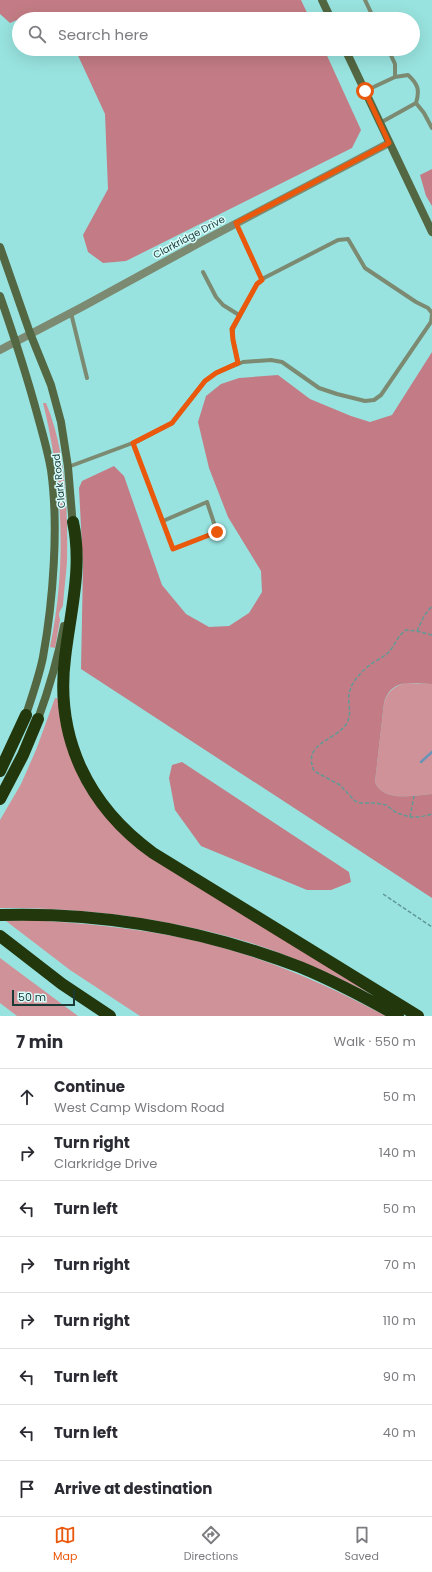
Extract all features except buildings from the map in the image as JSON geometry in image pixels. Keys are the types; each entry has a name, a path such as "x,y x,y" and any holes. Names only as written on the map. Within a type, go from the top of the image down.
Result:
{"highway":[{"path":"73,522 76,538 77,559 73,606 63,678 63,707 69,736 83,774 103,806 118,824 153,853 418,1016"},
{"path":"0,770 26,715"},
{"path":"0,799 24,755 38,720"},
{"path":"0,915 64,915 131,922 204,936 240,946 301,968 349,990 398,1016"},
{"path":"0,936 62,984 110,1016"}],"main road":[{"path":"322,0 328,12"},
{"path":"348,56 432,232"},
{"name":"Clark Road","path":"0,247 30,333 51,385 61,422 68,467 73,522 71,564 59,653 49,689 38,720"},
{"name":"Clark Road","path":"0,296 26,373 49,463 53,492 54,528 52,575 45,643 36,686 26,715"}],"street":[{"name":"Clarkridge Drive","path":"0,350 236,223 389,143"}],"lane":[{"path":"365,0 371,12"},
{"path":"391,56 395,64 395,77"},
{"path":"365,91 395,77 408,75 416,82 418,94 416,103 380,123"},
{"path":"416,103 424,113 432,128"},
{"path":"236,223 262,280"},
{"path":"68,467 133,443 172,423 205,381 216,373 238,363 271,360 282,362 319,388 365,401 374,400 382,395 431,322 432,314 428,308 416,302 365,268 348,239 338,240 257,284 232,329 238,363"},
{"path":"203,272 216,297 223,305 239,315"},
{"path":"70,312 87,378"},
{"path":"133,443 173,549 217,532 207,502 163,521"}],"path":[{"path":"416,631 424,616 432,606"},
{"path":"432,635 409,629 403,632 388,652 370,664 350,690 350,711 347,722 339,732 317,747 313,751 311,758 314,771 340,785 355,801 360,803 376,803 386,805 398,813 410,817 420,817 432,814"},
{"path":"410,817 414,796"},
{"path":"383,894 432,927"}],"shaded area":[{"path":"0,0 301,0 307,12 12,12 12,22 10,23 0,14"},
{"path":"78,56 327,56 361,130 352,148 126,261 103,263 88,252 83,235 108,189 105,114"},
{"path":"432,169 432,206 426,196 420,175"},
{"path":"432,352 432,684 403,684 392,689 387,695 384,703 375,782 379,789 392,795 409,796 432,794 432,898 81,669 83,566 79,488 82,481 114,466 124,476 162,585 186,614 209,627 229,626 249,613 262,592 261,571 228,517 209,468 198,422 206,396 221,384 239,378 278,375 310,399 370,422 392,415"},
{"path":"43,403 46,403 53,421 62,461 67,522 67,562 63,605 59,614 60,620 55,648 50,647 59,586 61,555 60,525 55,464"},
{"path":"406,683 432,684 432,794 409,796 392,795 379,789 375,782 384,703 387,695 392,690"},
{"path":"55,698 59,701 75,767 86,790 101,811 128,839 137,847 370,991 369,993 320,969 286,955 252,943 176,924 118,915 59,909 0,908 0,820 21,784 36,750"},
{"path":"182,762 349,872 351,882 331,890 307,890 201,846 175,810 169,778 172,765"},
{"path":"29,920 91,924 131,929 217,946 291,971 339,992 386,1016 140,1016 70,970 6,921"},
{"path":"0,958 78,1016 17,1016 0,1003"}],"waterway":[{"path":"421,762 432,752"}],"route":[{"path":"217,532 173,549 133,443 172,423 205,381 216,373 238,363 232,329 257,284 262,280 236,223 389,143 365,91"}]}
